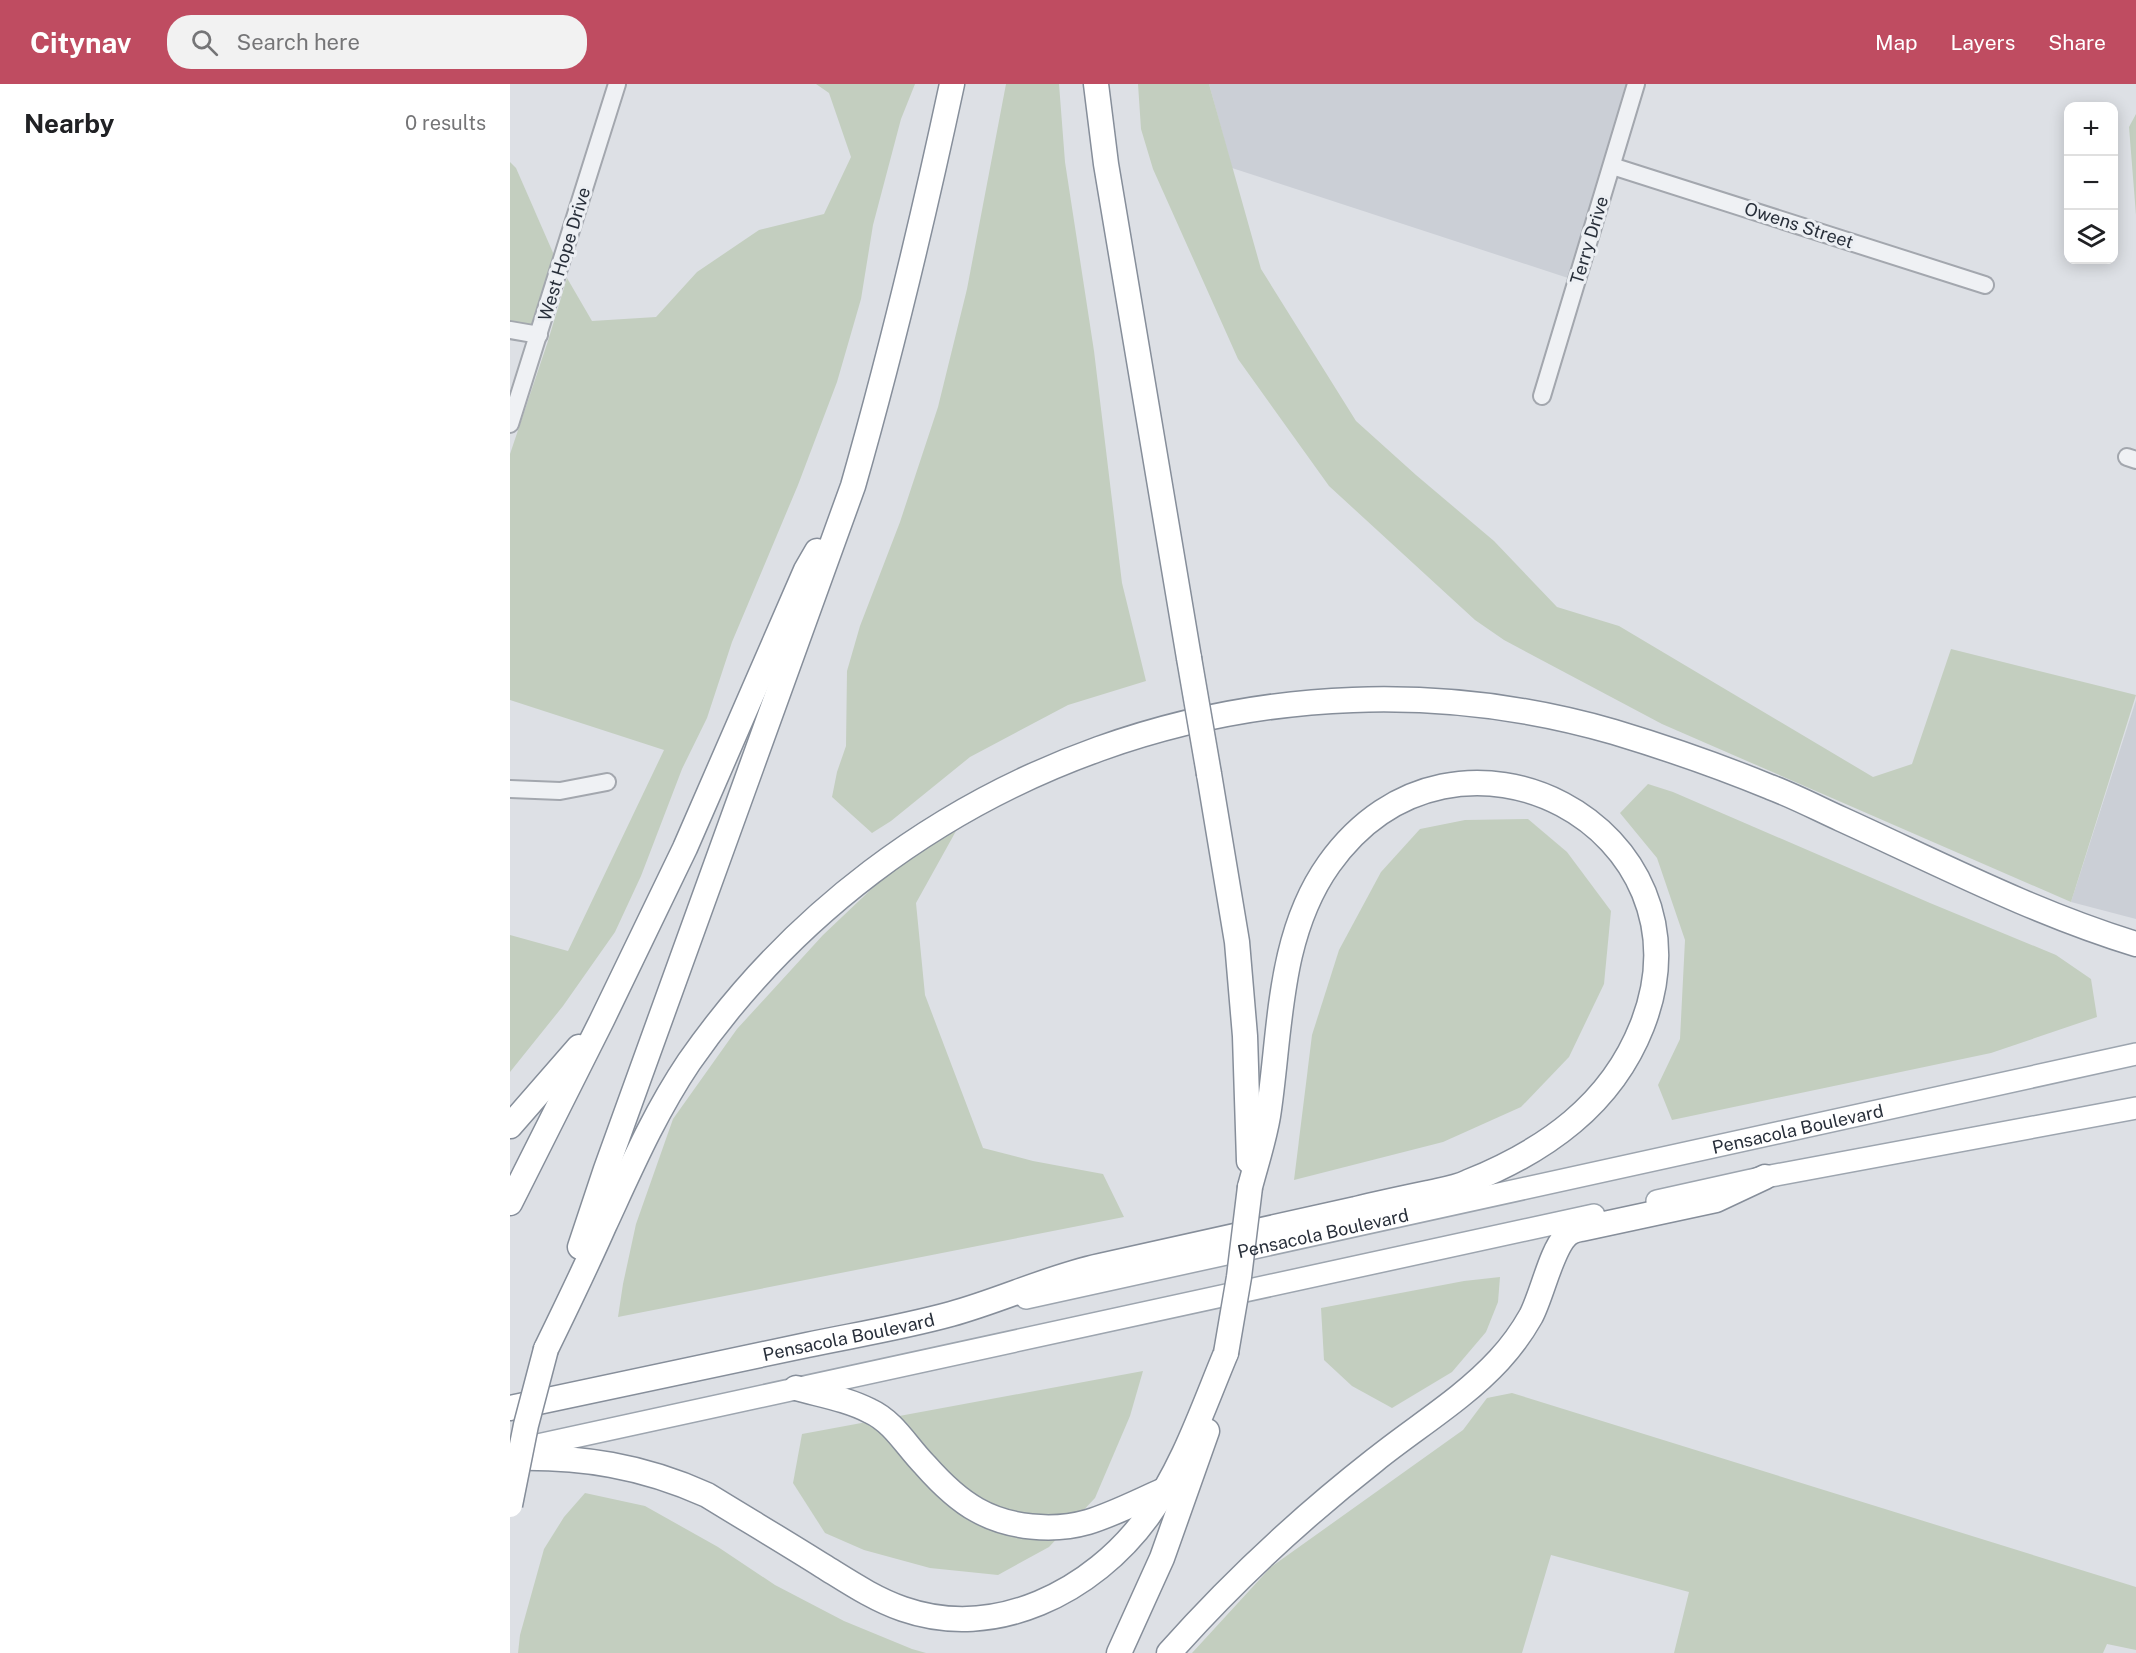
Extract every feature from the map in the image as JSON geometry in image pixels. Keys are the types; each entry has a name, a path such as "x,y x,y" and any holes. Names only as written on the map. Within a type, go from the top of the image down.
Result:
{"highway":[{"path":"510,1505 526,1425 546,1349 606,1169 854,486 922,222 952,84"},
{"path":"1096,84 1106,164 1237,942 1245,1036 1250,1187"},
{"path":"510,1203 685,848 806,570 854,486"},
{"path":"546,1349 650,1124 689,1063 726,1014 780,952 833,902 890,857 951,818 1015,783 1082,754 1120,740 1186,722 1263,707 1366,699 1463,703 1561,718 1649,743 1772,787 2036,908 2136,944"},
{"path":"951,1314 1067,1273 1465,1184 1542,1146 1564,1131 1607,1087 1625,1060 1640,1031 1649,1006 1655,978 1654,930 1636,877 1622,854 1588,819 1566,805 1538,792 1510,785 1468,783 1434,788 1388,807 1366,823 1329,864 1314,888 1301,916 1292,946 1268,1121 1250,1187 1239,1277 1226,1353 1206,1437 1162,1558 1119,1653"},
{"path":"510,1126 602,1020"},
{"path":"1168,1653 1228,1590 1307,1516 1374,1460 1477,1382 1498,1362 1531,1315 1557,1247 1567,1235 1581,1229 1716,1200 1765,1177"},
{"name":"Pensacola Boulevard","path":"510,1408 951,1314"},
{"path":"510,1458 552,1458 614,1465 677,1481 707,1495 884,1602 922,1615 952,1619 981,1619 1024,1610 1067,1590 1101,1566 1129,1540 1148,1515 1177,1466 1226,1353"},
{"path":"796,1388 846,1401 871,1411 891,1424 924,1464 955,1495 978,1511 1009,1523 1034,1527 1066,1527 1088,1522 1164,1490"}],"main road":[{"name":"Pensacola Boulevard","path":"951,1314 2136,1054"},
{"path":"510,1451 1765,1177 2136,1107"}],"street":[{"name":"West Hope Drive","path":"510,424 617,84"},
{"name":"Terry Drive","path":"1542,396 1636,84"},
{"name":"Owens Street","path":"1612,166 1985,285"},
{"path":"510,330 539,335"},
{"path":"510,789 560,791 607,782"}],"shaded area":[{"path":"1209,84 1627,84 1568,278 1232,168"},
{"path":"2136,700 2136,919 2071,902"}],"green space":[{"path":"816,84 915,84 901,119 873,225 861,299 837,382 798,485 732,642 707,718 682,769 641,876 615,932 563,1006 510,1072 510,935 568,951 664,750 510,700 510,454 567,278 592,321 656,317 697,272 759,230 824,214 851,157 829,93"},
{"path":"1006,84 1059,84 1065,162 1094,351 1122,583 1146,681 1068,705 970,757 891,821 872,833 832,797 846,746 847,671 860,626 900,522 938,407 967,289"},
{"path":"1138,84 1209,84 1261,269 1356,421 1494,541 1557,607 1619,626 1873,777 1912,764 1951,649 2136,695 2071,902 1662,724 1504,640 1475,620 1329,486 1238,359 1153,169 1141,129"},
{"path":"2136,114 2136,215 2129,127"},
{"path":"510,162 516,168 554,255 532,326 510,322"},
{"path":"1648,784 1673,792 2056,955 2091,979 2097,1017 1991,1053 1672,1120 1658,1085 1680,1039 1685,940 1657,858 1620,813"},
{"path":"1528,819 1567,852 1611,911 1604,984 1569,1057 1521,1107 1443,1142 1294,1180 1312,1035 1339,950 1381,872 1420,829 1465,820"},
{"path":"956,831 916,903 925,995 983,1148 1033,1161 1103,1174 1124,1217 618,1317 636,1224 673,1119 737,1029 823,935 901,861"},
{"path":"1500,1277 1498,1302 1486,1332 1452,1372 1392,1408 1352,1386 1324,1360 1321,1308 1464,1281"},
{"path":"1143,1371 1130,1416 1095,1498 1049,1547 998,1575 930,1568 864,1550 825,1533 793,1483 802,1434"},
{"path":"1512,1393 2136,1587 2136,1650 2107,1644 2103,1653 1674,1653 1689,1592 1551,1555 1522,1653 1192,1653 1271,1567 1463,1430 1487,1398"},
{"path":"585,1493 645,1506 718,1547 775,1585 844,1621 926,1653 518,1653 520,1635 544,1549 564,1517"}]}
